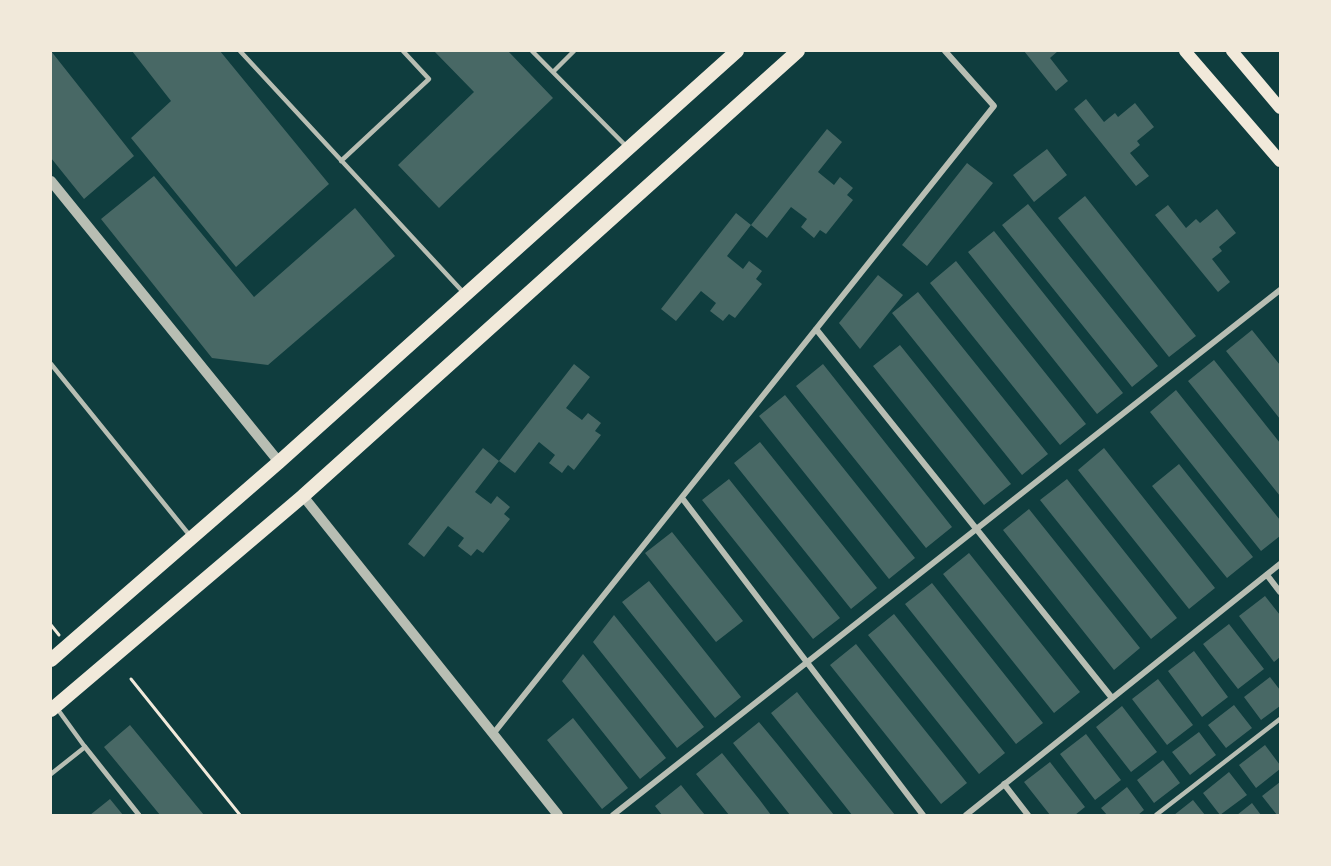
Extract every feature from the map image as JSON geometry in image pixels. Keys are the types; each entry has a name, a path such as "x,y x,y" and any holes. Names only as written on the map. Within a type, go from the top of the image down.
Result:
{"main road":[{"path":"51,660 279,462 737,51"},
{"path":"53,708 303,496 798,51"},
{"path":"1185,51 1280,161"},
{"path":"1232,51 1280,108"}],"street":[{"path":"493,734 994,106 945,51"},
{"path":"51,181 279,462"},
{"path":"613,815 1280,290"},
{"path":"816,329 1112,698"},
{"path":"303,496 558,815"},
{"path":"682,498 923,815"},
{"path":"966,815 1280,564"},
{"path":"1267,575 1280,592"},
{"path":"85,747 140,815"},
{"path":"1004,784 1028,815"}],"lane":[{"path":"240,51 465,294"},
{"path":"341,161 429,79 403,51"},
{"path":"532,51 627,148"},
{"path":"553,72 574,51"},
{"path":"51,364 192,537"},
{"path":"51,774 85,747 53,708"},
{"path":"1156,815 1280,719"}],"path":[{"path":"131,679 240,815"}],"building":[{"path":"51,51 134,156 84,199 51,158"},
{"path":"132,51 220,51 329,184 236,267 131,138 171,101"},
{"path":"434,51 508,51 553,98 439,208 398,165 474,92"},
{"path":"1024,51 1058,51 1050,58 1068,81 1056,91"},
{"path":"1086,99 1104,122 1115,113 1118,117 1135,103 1154,127 1137,141 1140,145 1130,153 1149,176 1136,186 1074,109"},
{"path":"827,129 842,142 818,172 834,185 840,177 853,188 847,195 853,200 826,234 820,230 814,238 801,227 807,219 791,207 767,238 751,225"},
{"path":"1047,149 1067,175 1034,202 1013,175"},
{"path":"967,163 993,183 927,266 902,245"},
{"path":"154,176 254,297 355,208 395,256 268,365 212,358 101,219"},
{"path":"1085,196 1196,336 1169,357 1058,218"},
{"path":"1028,204 1158,366 1132,387 1002,225"},
{"path":"1168,205 1186,228 1196,219 1200,223 1217,209 1236,233 1219,247 1222,251 1212,259 1230,282 1218,292 1155,215"},
{"path":"736,213 751,225 727,256 743,269 749,261 762,271 756,279 762,284 735,318 729,314 723,321 710,311 716,303 701,291 676,321 661,309"},
{"path":"994,231 1123,393 1097,414 968,252"},
{"path":"956,261 1086,424 1060,445 930,283"},
{"path":"878,275 903,295 860,349 839,323"},
{"path":"918,292 1048,454 1022,475 892,313"},
{"path":"1252,330 1280,365 1280,419 1226,351"},
{"path":"900,345 1011,484 984,505 873,366"},
{"path":"1214,360 1280,443 1280,496 1188,381"},
{"path":"574,364 590,377 566,408 582,420 588,413 601,423 595,431 601,435 574,470 568,465 562,473 549,463 555,455 539,442 515,473 499,461"},
{"path":"823,364 952,527 926,548 796,386"},
{"path":"1176,390 1280,520 1280,536 1261,551 1150,412"},
{"path":"785,395 915,558 889,579 759,416"},
{"path":"760,442 877,588 851,609 734,463"},
{"path":"483,448 499,461 475,492 491,504 497,496 510,507 504,514 510,519 483,553 477,549 471,556 458,546 464,538 448,526 424,557 408,544"},
{"path":"1104,448 1215,588 1189,609 1078,470"},
{"path":"1179,464 1253,557 1227,578 1152,486"},
{"path":"729,479 840,618 813,639 702,500"},
{"path":"1067,479 1177,618 1151,639 1040,500"},
{"path":"1029,509 1140,648 1114,670 1003,530"},
{"path":"672,532 743,621 716,642 645,553"},
{"path":"969,553 1080,692 1054,713 943,574"},
{"path":"649,581 741,697 715,718 622,602"},
{"path":"932,583 1043,723 1016,744 905,604"},
{"path":"1265,596 1280,615 1280,657 1274,662 1239,616"},
{"path":"894,614 1005,753 979,774 868,635"},
{"path":"614,615 704,727 677,748 593,642"},
{"path":"1229,624 1264,669 1238,689 1203,644"},
{"path":"856,644 967,783 941,804 830,665"},
{"path":"1194,651 1228,697 1202,717 1168,671"},
{"path":"583,654 666,758 640,779 562,681"},
{"path":"1270,677 1280,690 1280,706 1261,720 1244,697"},
{"path":"1158,679 1193,725 1167,745 1132,699"},
{"path":"797,692 895,815 852,815 771,713"},
{"path":"1234,705 1252,728 1226,748 1208,725"},
{"path":"1122,706 1157,752 1131,772 1096,727"},
{"path":"573,718 628,788 602,809 547,740"},
{"path":"759,722 834,815 790,815 733,743"},
{"path":"130,725 204,815 160,815 104,747"},
{"path":"1199,732 1216,755 1190,775 1172,752"},
{"path":"1086,734 1121,780 1095,800 1060,754"},
{"path":"1265,745 1280,765 1280,769 1256,788 1239,765"},
{"path":"722,753 771,815 729,815 696,774"},
{"path":"1163,760 1180,783 1154,803 1137,780"},
{"path":"1050,762 1085,807 1075,815 1050,815 1024,782"},
{"path":"1229,772 1247,795 1220,815 1203,793"},
{"path":"1280,782 1280,815 1277,815 1262,796"},
{"path":"681,785 705,815 662,815 655,806"},
{"path":"1127,787 1144,810 1138,815 1107,815 1101,808"},
{"path":"110,799 123,815 90,815"},
{"path":"1193,800 1205,815 1174,815"},
{"path":"1252,803 1261,815 1237,815"}]}
